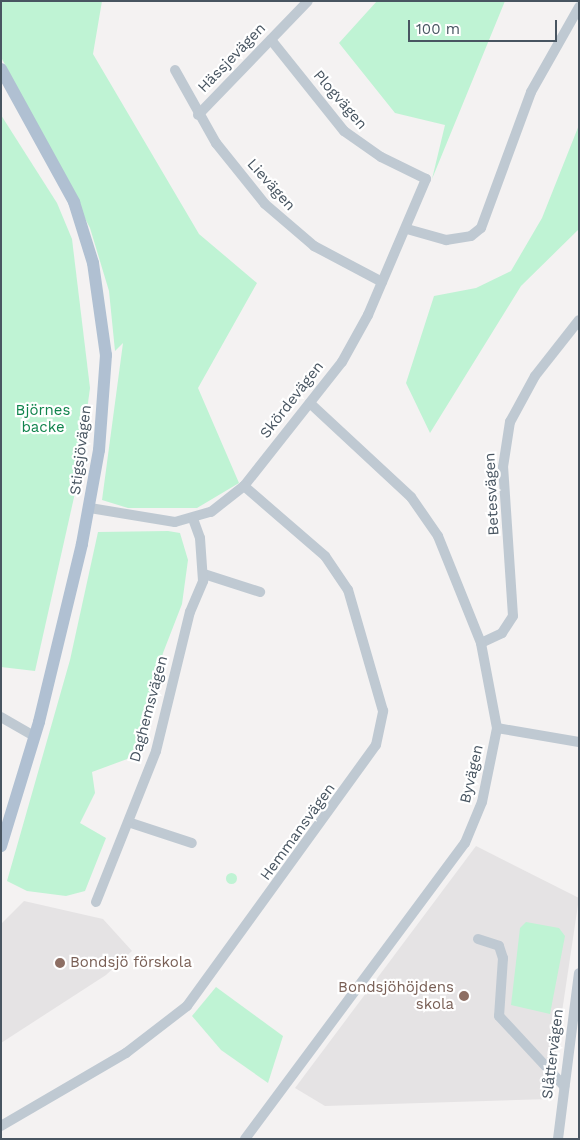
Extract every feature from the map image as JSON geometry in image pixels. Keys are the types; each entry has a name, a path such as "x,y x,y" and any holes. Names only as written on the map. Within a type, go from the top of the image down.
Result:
{"main road":[{"name":"Stigsjövägen","path":"1,69 74,202 99,291 106,372 90,508 34,736 1,846"}],"street":[{"name":"Hässjevägen","path":"198,114 308,1"},
{"path":"406,229 446,240 471,236 481,228 531,92 579,7"},
{"name":"Plogvägen","path":"271,40 344,131 381,158 426,179"},
{"name":"Lievägen","path":"175,70 198,114 244,180 288,227 346,265 382,282"},
{"name":"Skördevägen","path":"90,508 156,521 193,519 226,502 244,486 342,362 382,282 426,179"},
{"name":"Betesvägen","path":"481,643 502,633 513,616 503,467 510,422 535,376 579,320"},
{"name":"Byvägen","path":"246,1139 465,843 482,802 497,728 481,643 449,558 425,515 391,477 310,403"},
{"name":"Hemmansvägen","path":"1,1126 133,1048 187,1006 376,745 383,712 348,590 325,556 244,486"},
{"name":"Daghemsvägen","path":"96,902 131,823 156,752 204,574 200,538 193,519"},
{"path":"204,574 260,592"},
{"path":"1,717 34,736"},
{"path":"497,728 579,742"},
{"path":"131,823 192,843"},
{"path":"478,939 499,946 503,958 499,1016 564,1086"},
{"name":"Slåttervägen","path":"558,1139 564,1086 576,1025 579,973"}],"shaded area":[{"name":"Bondsjöhöjdens skola","path":"476,846 579,898 549,1099 325,1106 295,1088"},
{"name":"Bondsjö förskola","path":"24,901 103,919 132,951 106,975 1,1043 1,924"}],"green space":[{"path":"1,1 102,1 93,54 199,234 257,283 198,388 239,483 197,508 128,508 102,500 123,343 115,351 109,291 90,228 1,57"},
{"path":"377,1 505,1 432,179 445,125 395,113 339,43"},
{"name":"Björnes backe","path":"1,115 57,203 72,239 90,388 77,484 35,671 1,667"},
{"path":"579,125 579,229 521,286 430,433 406,383 434,296 476,288 511,271 542,218"},
{"path":"168,531 180,533 188,560 182,604 163,653 138,755 92,772 95,793 80,823 106,838 85,891 66,896 27,891 7,881 70,660 98,532"},
{"path":"231,872 237,878 231,884 225,878"},
{"path":"526,922 559,928 565,936 550,1014 511,1005 520,928"},
{"path":"216,987 283,1036 268,1083 221,1050 192,1016"}],"place":[{"name":"Bondsjö förskola","path":"60,963"},
{"name":"Bondsjöhöjdens skola","path":"464,996"}]}
